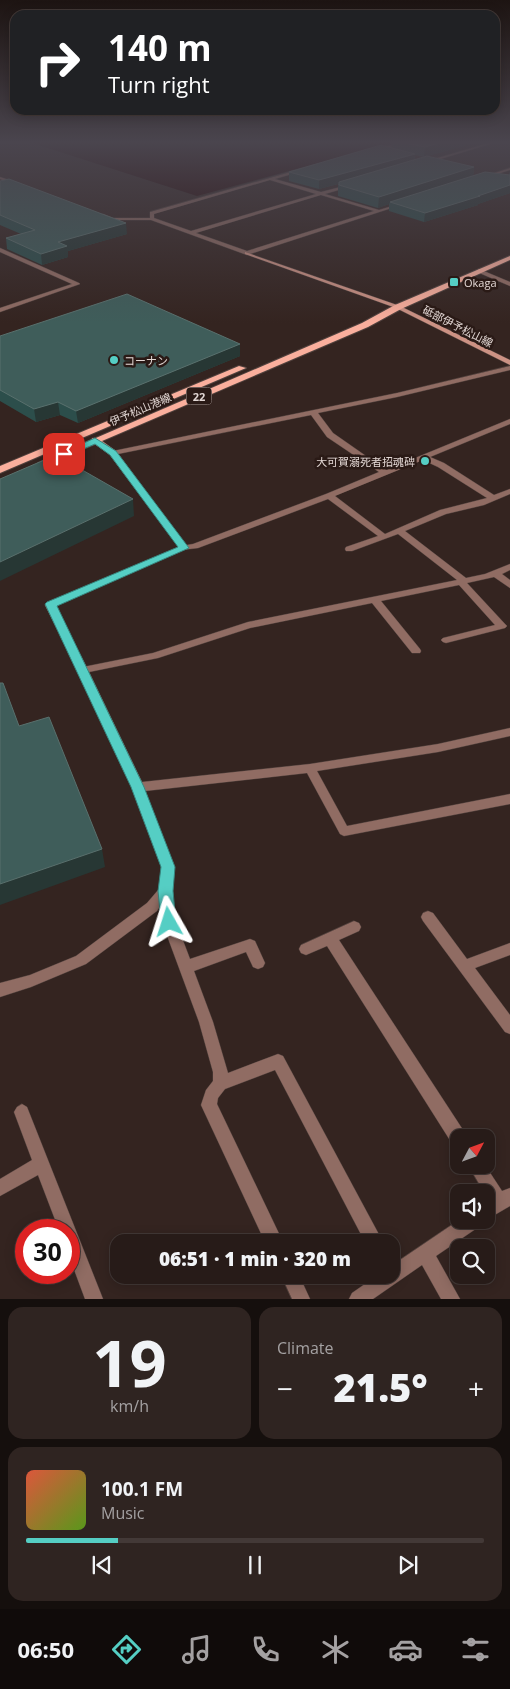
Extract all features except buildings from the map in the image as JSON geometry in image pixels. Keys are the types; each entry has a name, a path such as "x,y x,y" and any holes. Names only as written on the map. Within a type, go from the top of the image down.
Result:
{"main road":[{"name":"伊予松山港線","path":"35,467 365,325 398,307 510,258"},
{"name":"伊予松山港線","path":"0,470 354,320 398,307"}],"street":[{"path":"152,219 152,213 188,203"},
{"path":"190,233 291,203"},
{"path":"348,203 378,212"},
{"path":"94,212 112,219 152,219 247,253 404,203"},
{"path":"0,250 77,284 0,310"},
{"name":"砥部伊予松山線","path":"247,253 398,307 510,363"},
{"path":"479,271 510,284"},
{"path":"113,453 313,412 510,368"},
{"path":"313,412 330,435 385,473"},
{"path":"220,1084 221,1072 206,1022 169,922 165,891 168,867 138,787 50,604 184,548 196,546 329,496 510,421"},
{"path":"95,440 113,453 184,548"},
{"path":"424,457 441,465 493,498"},
{"path":"350,549 443,512 493,498 510,491"},
{"path":"329,496 384,537"},
{"path":"399,531 463,581 502,626 446,640"},
{"path":"83,670 154,656 248,625 463,581 510,567"},
{"path":"495,573 510,585"},
{"path":"375,600 416,651"},
{"path":"138,787 310,768 438,748 510,732"},
{"path":"310,768 344,831 510,799"},
{"path":"0,990 31,981 81,960 152,907 165,891"},
{"path":"428,917 510,1028"},
{"path":"306,949 354,927"},
{"path":"330,938 453,1129"},
{"path":"186,967 250,945 258,963"},
{"path":"464,966 510,949"},
{"path":"270,1234 209,1105 211,1095 220,1084 278,1061 370,1234"},
{"path":"22,1112 63,1219"},
{"path":"0,1188 42,1163"},
{"path":"481,1174 499,1203"},
{"path":"400,1270 461,1229"},
{"path":"425,1253 451,1299"},
{"path":"80,1263 94,1299"},
{"path":"294,1284 301,1299"},
{"path":"358,1299 379,1284"}],"place":[{"name":"Okaga","path":"454,282"},
{"name":"コーナン","path":"114,360"},
{"name":"大可賀溺死者招魂碑","path":"425,461"}],"route":[{"path":"64,454 95,440 113,453 184,548 50,604 138,787 168,867 165,891 169,922"}]}
